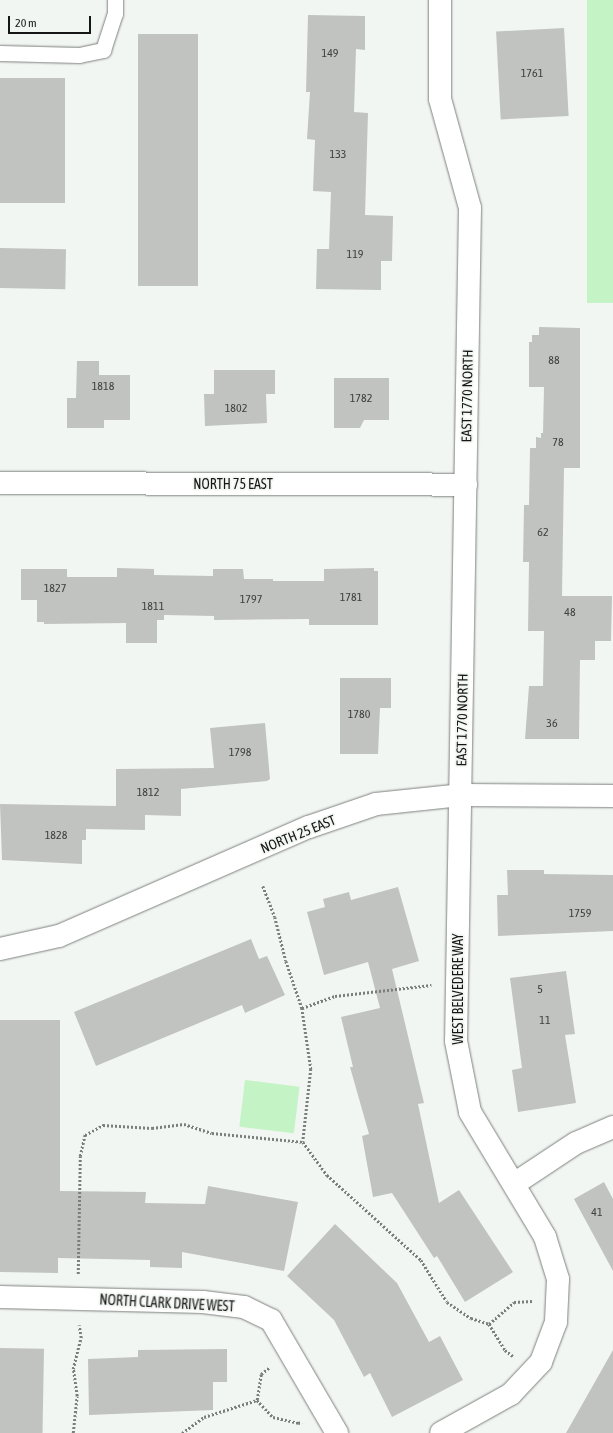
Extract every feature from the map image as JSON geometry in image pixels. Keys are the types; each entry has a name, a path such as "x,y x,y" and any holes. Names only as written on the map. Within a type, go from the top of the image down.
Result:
{"street":[{"name":"EAST 1770 NORTH","path":"440,0 440,99 470,208 461,795"},
{"name":"NORTH 75 EAST","path":"0,483 466,485"},
{"name":"NORTH 25 EAST","path":"0,950 59,936 309,827 376,804 461,795 613,796"},
{"name":"WEST BELVEDERE WAY","path":"441,1433 511,1394 542,1362 556,1322 558,1279 545,1237 470,1112 456,1041 461,795"},
{"path":"514,1184 576,1143 613,1127"},
{"name":"NORTH CLARK DRIVE WEST","path":"0,1297 203,1302 244,1307 271,1320 337,1433"}],"lane":[{"path":"0,54 79,54 103,50 115,14 115,0"}],"path":[{"path":"263,886 275,917 286,961 302,1008 311,1069 303,1142 328,1175 421,1260 447,1302 471,1318 489,1324 505,1350 514,1357"},
{"path":"302,1008 335,996 438,985"},
{"path":"78,1277 80,1156 85,1135 103,1126 152,1128 184,1124 212,1133 303,1142"},
{"path":"489,1324 514,1302 535,1300"},
{"path":"73,1433 77,1396 73,1369 81,1338 79,1322"},
{"path":"257,1400 261,1374 275,1362"},
{"path":"257,1400 273,1417 298,1423 307,1420"},
{"path":"182,1433 204,1417 257,1400"}],"green space":[{"path":"587,0 613,0 613,303 587,303"},
{"path":"245,1080 300,1087 294,1133 239,1127"}],"building":[{"path":"308,15 365,16 365,50 356,49 354,112 368,113 365,215 393,216 392,261 381,261 381,290 316,289 317,249 329,249 331,192 313,191 315,140 307,139 310,92 306,92"},
{"path":"564,28 569,116 501,119 496,32"},
{"path":"138,34 198,34 198,286 138,286"},
{"path":"0,78 65,78 65,203 0,203"},
{"path":"0,248 66,249 65,289 0,288"},
{"path":"539,327 580,328 580,468 564,468 562,596 612,596 611,641 595,641 595,660 580,660 579,739 525,739 529,686 543,686 544,631 528,631 529,562 523,562 524,505 529,505 530,448 536,448 536,437 541,438 541,433 543,433 544,387 529,387 529,342 532,342 532,335 539,335"},
{"path":"77,361 99,361 99,375 130,375 130,420 104,420 104,428 67,428 67,398 76,398"},
{"path":"214,370 275,370 275,394 266,394 267,423 205,426 204,394 214,394"},
{"path":"334,378 389,378 389,420 364,420 360,428 334,428"},
{"path":"117,568 154,569 154,575 213,576 213,569 243,569 244,579 273,579 273,581 324,581 324,569 374,568 374,571 378,571 378,625 309,625 309,619 214,620 214,616 164,615 164,620 157,620 157,643 126,643 126,623 44,624 44,622 37,622 37,600 21,600 21,569 67,569 67,577 117,577"},
{"path":"340,678 391,678 391,708 380,708 378,754 340,754"},
{"path":"265,723 270,779 267,781 181,789 181,816 145,815 145,830 86,829 86,840 82,840 82,864 2,860 0,804 116,806 116,769 214,768 210,728"},
{"path":"507,870 544,870 544,874 613,875 613,931 498,936 497,895 508,895"},
{"path":"398,887 419,961 392,969 424,1103 418,1104 439,1203 459,1190 513,1272 465,1302 437,1256 434,1258 392,1193 373,1197 362,1136 369,1134 350,1067 353,1067 341,1017 380,1008 368,962 324,975 307,912 325,907 323,899 349,892 351,900"},
{"path":"251,939 259,959 267,956 285,995 245,1013 242,1005 96,1066 74,1012"},
{"path":"566,971 575,1034 565,1035 576,1103 518,1112 512,1070 522,1068 510,978"},
{"path":"0,1020 60,1020 60,1191 146,1192 145,1203 205,1204 208,1186 298,1202 284,1271 182,1252 182,1268 150,1267 150,1260 58,1258 58,1273 0,1272"},
{"path":"604,1182 613,1199 613,1271 574,1199"},
{"path":"335,1224 397,1283 429,1342 440,1336 463,1380 392,1417 370,1373 364,1377 334,1320 287,1276"},
{"path":"0,1348 44,1349 43,1433 0,1433"},
{"path":"227,1349 227,1382 213,1382 213,1410 89,1415 88,1359 138,1357 138,1350"},
{"path":"613,1350 613,1433 566,1433"}]}
